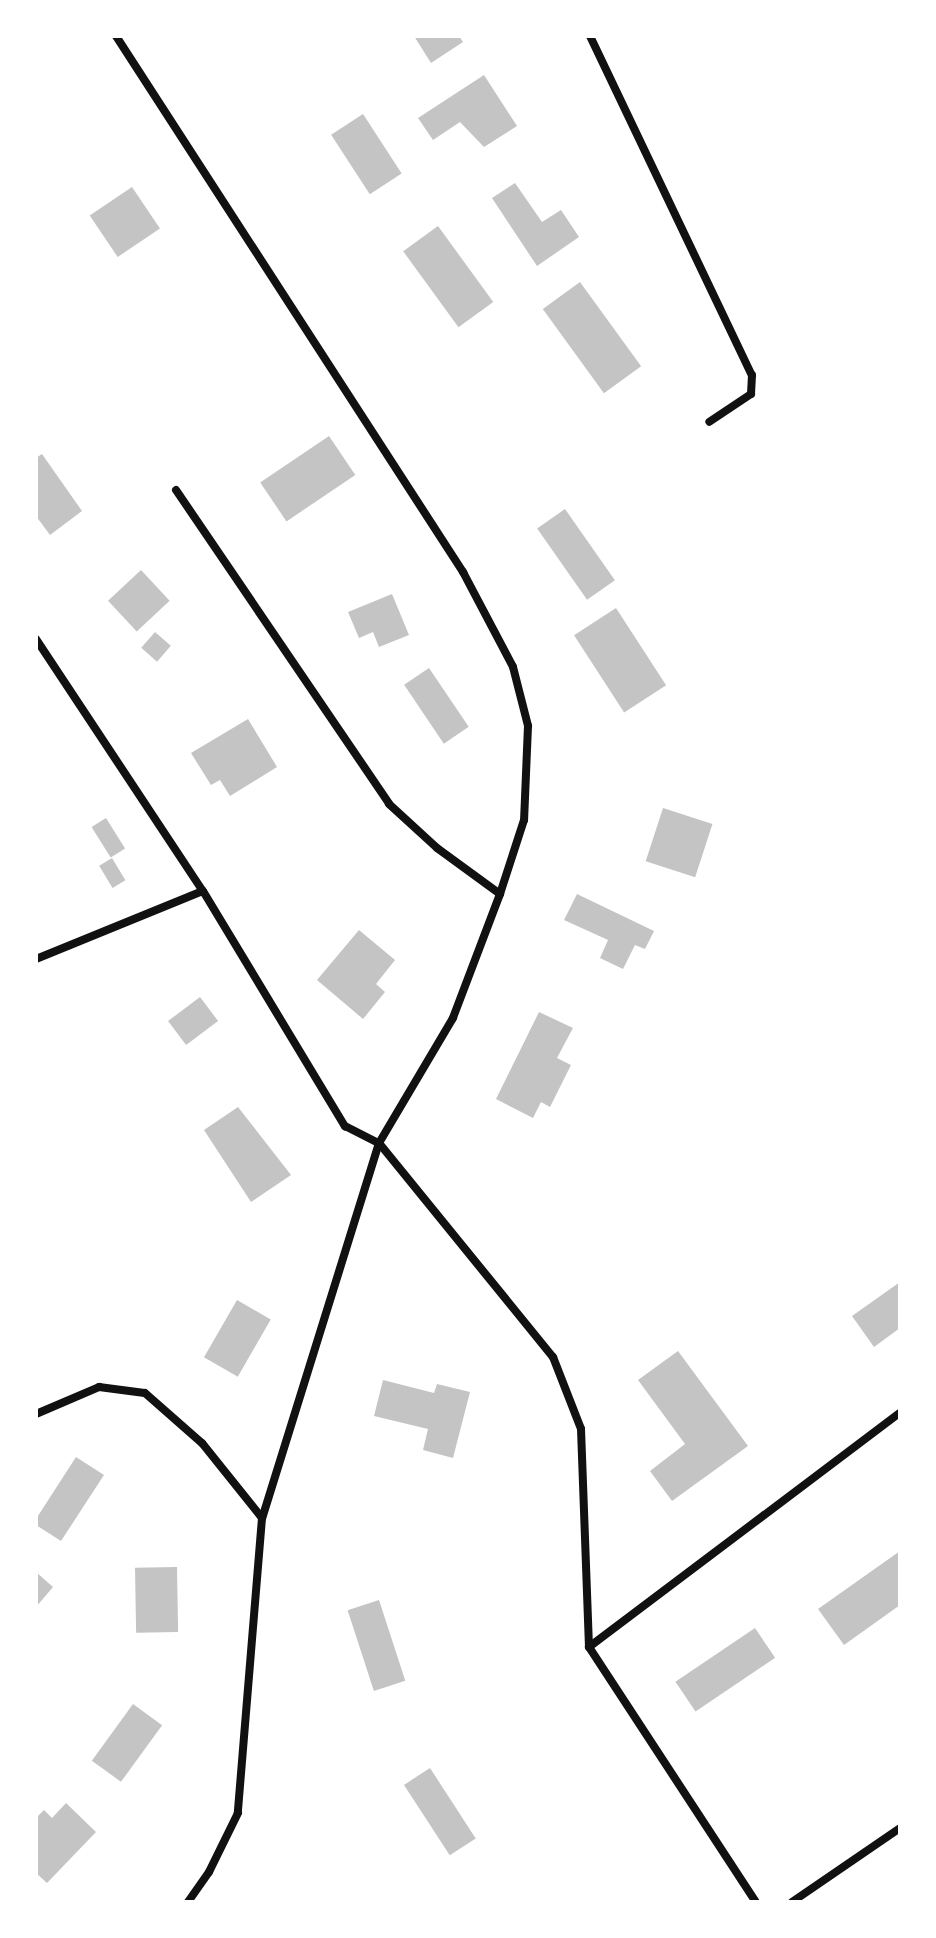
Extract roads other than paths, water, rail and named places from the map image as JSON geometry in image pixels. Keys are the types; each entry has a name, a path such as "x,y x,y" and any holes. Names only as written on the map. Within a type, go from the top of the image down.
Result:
{"street":[{"path":"116,36 463,572 513,667 528,726 524,820 500,894 453,1018 379,1143 262,1518 238,1813 188,1902"},
{"path":"590,36 752,375 751,394 709,422"},
{"path":"176,490 389,804 437,848 500,894"},
{"path":"36,639 203,891 345,1126 379,1143 553,1357 581,1429 589,1647 756,1902"},
{"path":"36,959 203,891"},
{"path":"36,1414 99,1387 145,1393 202,1443 262,1518"},
{"path":"589,1647 900,1413"},
{"path":"792,1902 900,1828"}]}
